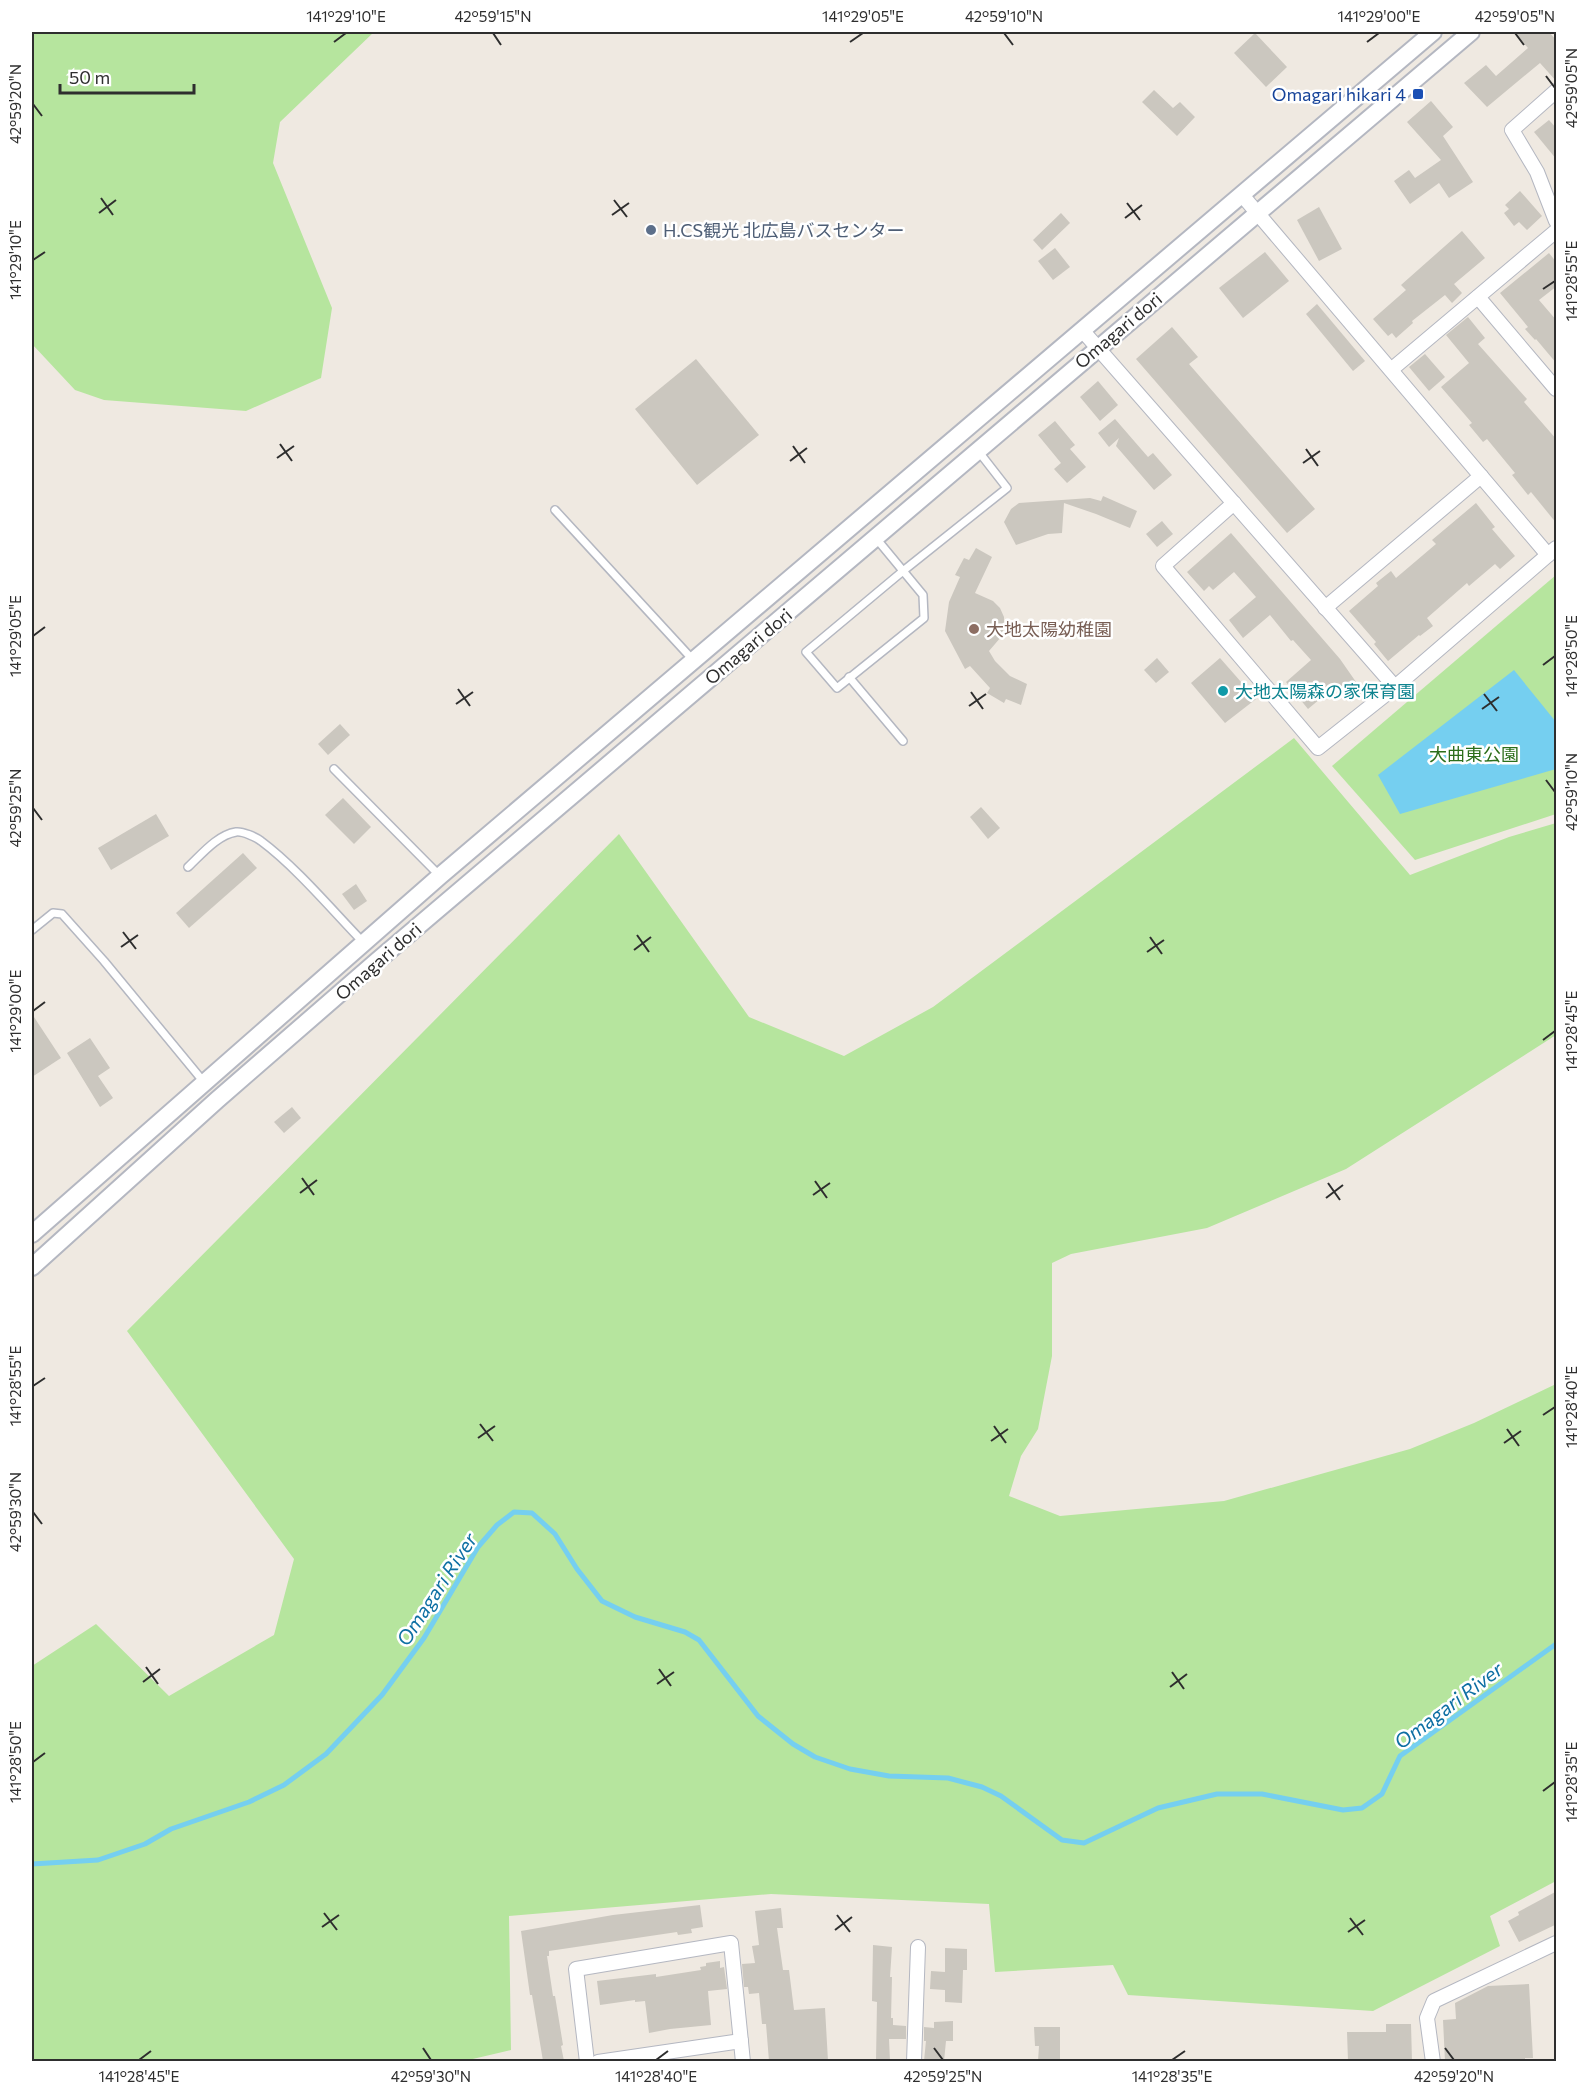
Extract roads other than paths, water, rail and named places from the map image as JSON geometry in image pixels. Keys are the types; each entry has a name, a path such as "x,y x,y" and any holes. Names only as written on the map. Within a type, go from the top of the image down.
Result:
{"street":[{"name":"Omagari dori","path":"32,1234 363,942 1433,32"},
{"name":"Omagari dori","path":"32,1267 217,1100 377,961 1097,347 1471,32"},
{"path":"1557,91 1512,129 1538,172 1557,221"},
{"path":"1234,503 1163,566 1318,748 1395,687 1552,551 1481,476 1242,195"},
{"path":"1392,369 1557,231"},
{"path":"1478,297 1557,388"},
{"path":"1082,330 1395,687"},
{"path":"1324,608 1481,476"},
{"path":"587,2061 576,1969 731,1943 743,2061"},
{"path":"1433,2061 1427,2018 1434,2001 1557,1943"},
{"path":"914,2061 918,1947"},
{"path":"598,2061 741,2041"}],"lane":[{"path":"875,537 903,571 923,595 924,618 837,687 806,652 903,571 1007,488 978,450"},
{"path":"555,510 694,661"},
{"path":"849,677 903,741"},
{"path":"334,770 440,876"},
{"path":"188,867 209,847 237,831 259,839 282,858 363,942"},
{"path":"32,930 53,913 62,914 203,1081"}],"water":[{"path":"1514,670 1556,722 1556,769 1400,814 1378,775"}],"waterway":[{"name":"Omagari River","path":"32,1864 98,1860 145,1844 171,1829 249,1802 284,1785 326,1754 382,1695 424,1638 478,1547 497,1525 514,1512 532,1513 555,1534 577,1569 602,1601 635,1617 685,1632 699,1640 758,1716 793,1744 815,1757 850,1769 889,1776 948,1778 982,1787 1001,1796 1062,1840 1084,1843 1158,1808 1217,1794 1262,1794 1343,1810 1362,1808 1382,1794 1400,1756 1556,1644"}],"place":[{"name":"Omagari hikari 4","path":"1418,94"},
{"name":"H.CS観光 北広島バスセンター","path":"651,230"},
{"name":"大地太陽幼稚園","path":"974,629"},
{"name":"大地太陽森の家保育園","path":"1223,691"}],"park label":[{"name":"大曲東公園","path":"1474,754"}]}
